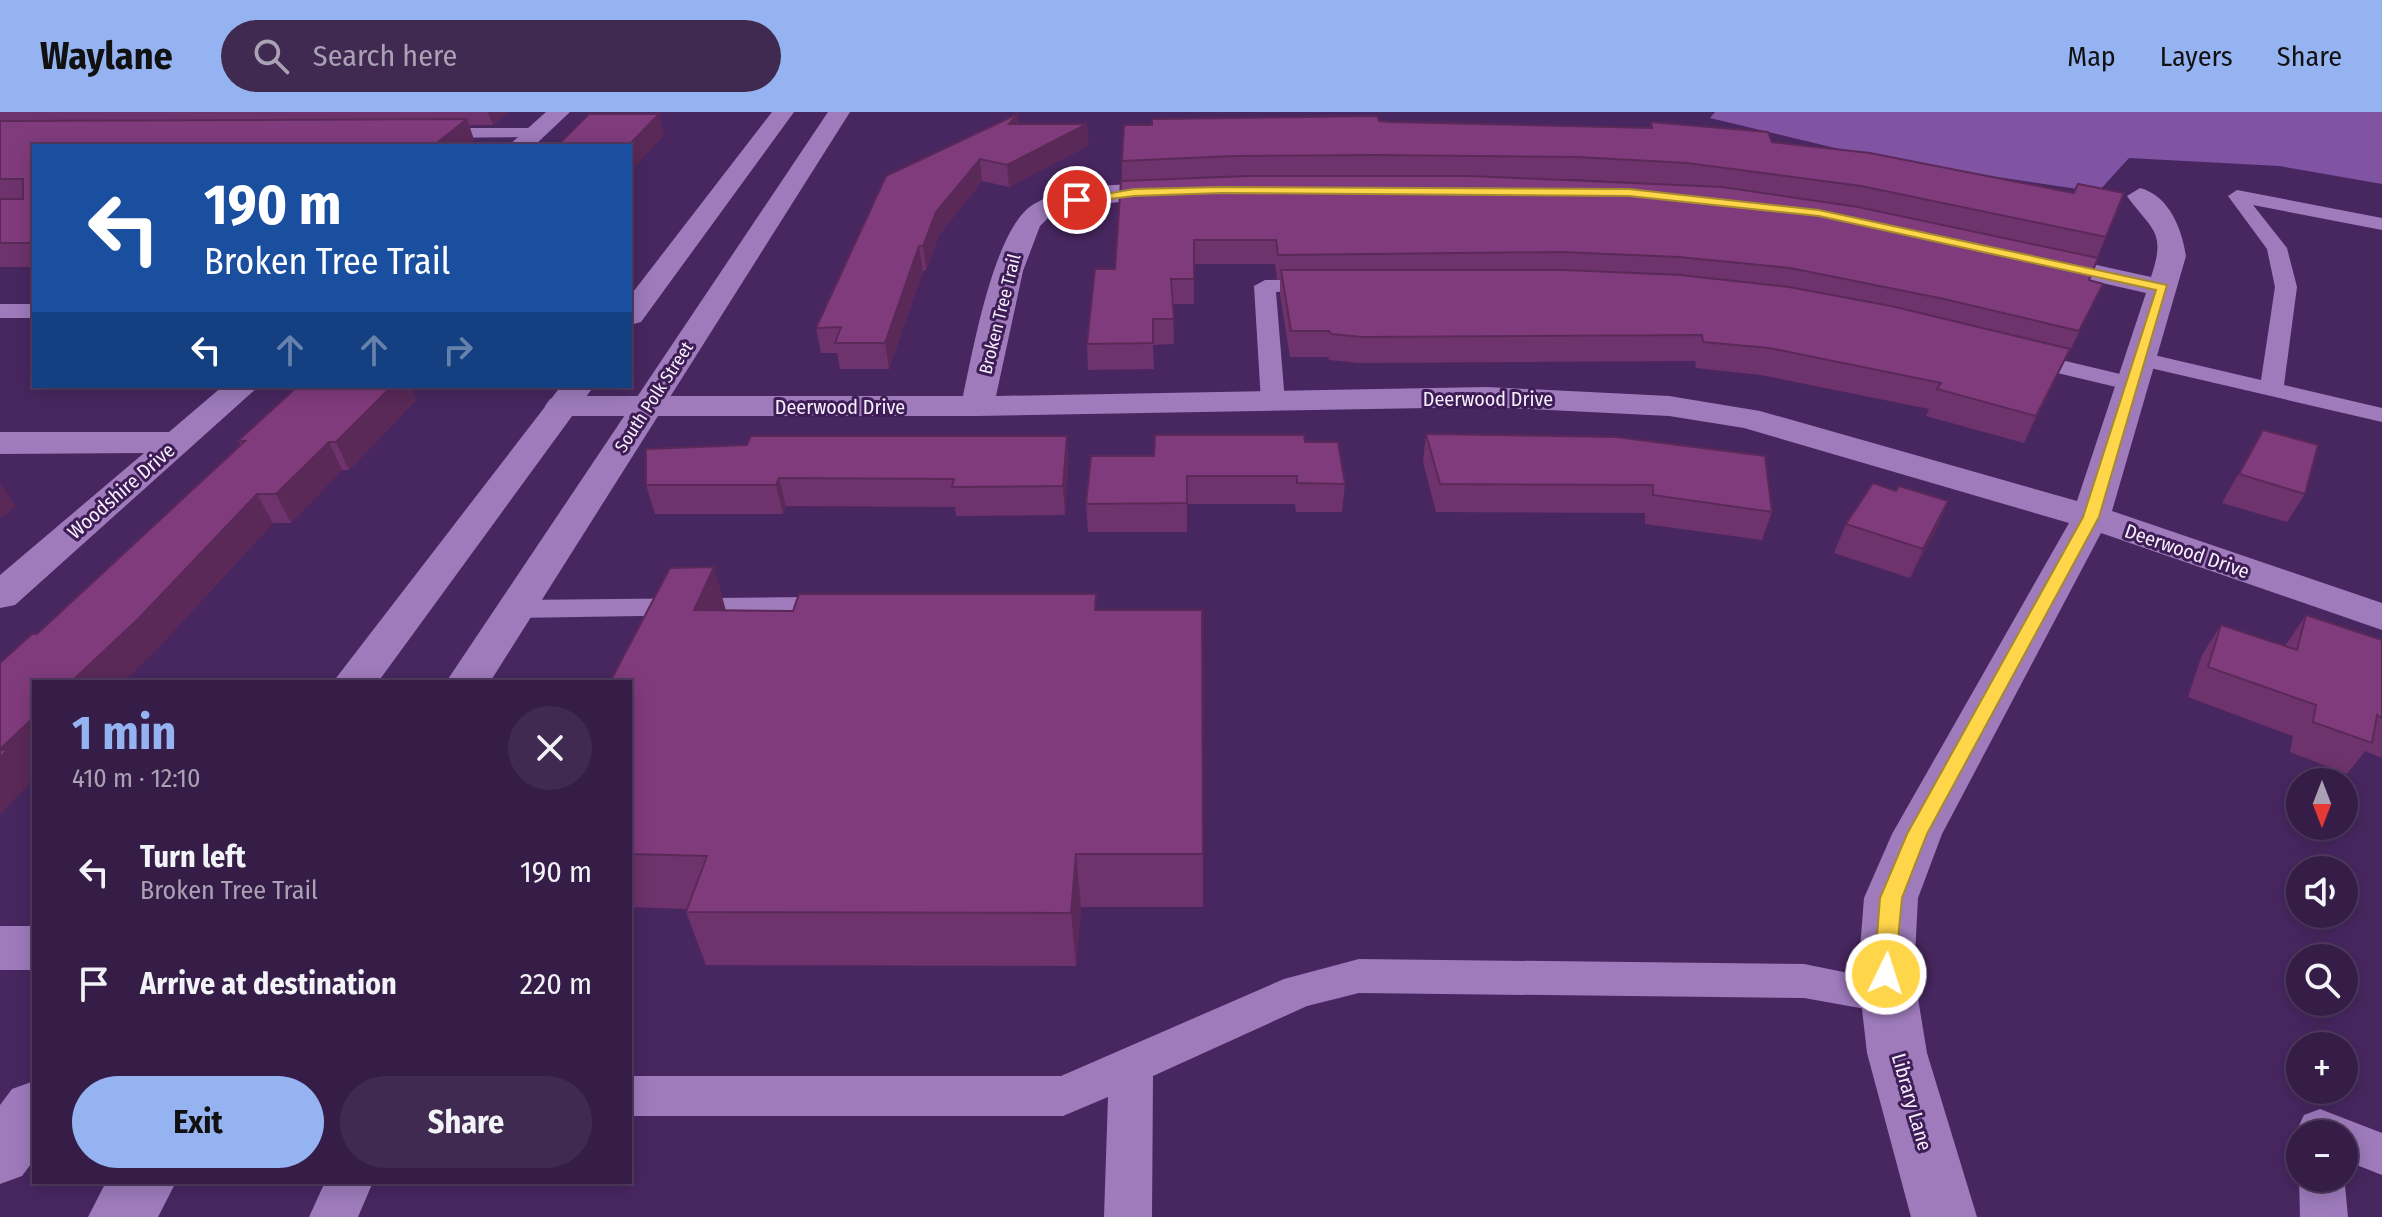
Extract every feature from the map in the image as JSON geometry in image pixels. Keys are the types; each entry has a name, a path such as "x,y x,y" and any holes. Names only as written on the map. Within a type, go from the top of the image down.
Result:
{"street":[{"path":"528,139 559,112"},
{"path":"632,313 783,112"},
{"name":"South Polk Street","path":"469,680 839,112"},
{"name":"Broken Tree Trail","path":"977,406 1012,258 1023,227 1040,210 1077,200 1134,192 1207,191"},
{"name":"Library Lane","path":"1944,1217 1897,1053 1886,974 1891,898 1917,834 2091,517 2172,256 2168,226 2140,196"},
{"path":"2013,255 2163,288"},
{"name":"Woodshire Drive","path":"0,596 241,388"},
{"path":"357,680 570,396"},
{"name":"Deerwood Drive","path":"570,396 647,408 1487,397 1669,406 1748,418 2091,517 2382,617"},
{"path":"0,443 178,442"},
{"path":"0,948 32,948"},
{"path":"0,1155 32,1112"},
{"path":"121,1217 143,1184"}],"lane":[{"path":"405,133 528,139"},
{"path":"2272,388 2286,287 2277,248 2237,196 2382,224"},
{"path":"1273,402 1265,286 1344,285"},
{"path":"0,311 32,311"},
{"path":"1998,351 2272,388 2382,415"},
{"path":"516,609 810,606"},
{"path":"632,1096 1063,1096 1299,991 1359,976 1804,981 1888,996"},
{"path":"1128,1217 1131,1066"},
{"path":"2358,1145 2382,1154"},
{"path":"333,1217 349,1184"},
{"path":"2323,1192 2324,1217"}],"shaded area":[{"path":"1715,112 2382,112 2382,184 2279,166 2129,158 2098,192 1889,161 1710,118"}],"building":[{"path":"589,114 659,114 630,144 559,144"},
{"path":"1018,114 1009,124 1087,124 1007,165 980,159 936,212 923,246 919,246 885,343 835,343 841,327 816,328 886,176"},
{"path":"1377,116 1379,121 1392,122 1652,128 1651,122 1768,132 1772,142 1870,153 2074,193 2078,184 2124,193 2106,237 1861,186 1687,163 1578,157 1376,155 1122,161 1124,125 1152,125 1152,119"},
{"path":"467,119 436,144 32,144 32,243 0,243 0,199 23,199 23,179 0,179 0,121"},
{"path":"1248,176 1470,176 1722,187 1858,207 2098,258 2089,280 2103,284 2079,331 1944,299 1790,268 1679,257 1561,252 1278,255 1276,240 1194,240 1194,279 1171,279 1174,319 1153,319 1153,343 1087,344 1095,269 1115,269 1121,181"},
{"path":"1281,270 1565,270 1680,275 1789,287 1891,306 2070,349 2036,416 1937,389 1941,383 1769,348 1703,342 1702,335 1362,337 1331,334 1329,331 1291,331"},
{"path":"296,388 390,388 336,442 329,442 276,494 257,494 139,618 73,680 32,680 32,719 0,749 0,663 32,634 37,634 245,441 238,441"},
{"path":"2263,430 2318,445 2305,494 2239,474"},
{"path":"1426,434 1616,437 1765,456 1772,512 1653,495 1653,485 1440,484"},
{"path":"1155,435 1304,435 1305,442 1338,442 1345,484 1297,483 1297,476 1187,476 1187,503 1086,504 1091,456 1154,456"},
{"path":"751,436 1067,436 1063,486 952,487 954,479 779,478 776,485 646,485 646,449 747,445"},
{"path":"1873,483 1896,491 1899,486 1948,501 1923,549 1846,524"},
{"path":"714,567 694,610 793,611 799,594 1096,594 1095,610 1202,610 1203,854 1076,854 1071,913 686,912 707,856 632,854 632,680 611,680 670,568"},
{"path":"2306,615 2382,640 2382,718 2377,715 2372,743 2313,722 2316,705 2208,667 2221,625 2297,650"}],"route":[{"path":"1077,200 1134,192 1221,190 1629,192 1819,213 2163,288 2091,517 1917,834 1891,898 1886,974"}]}
